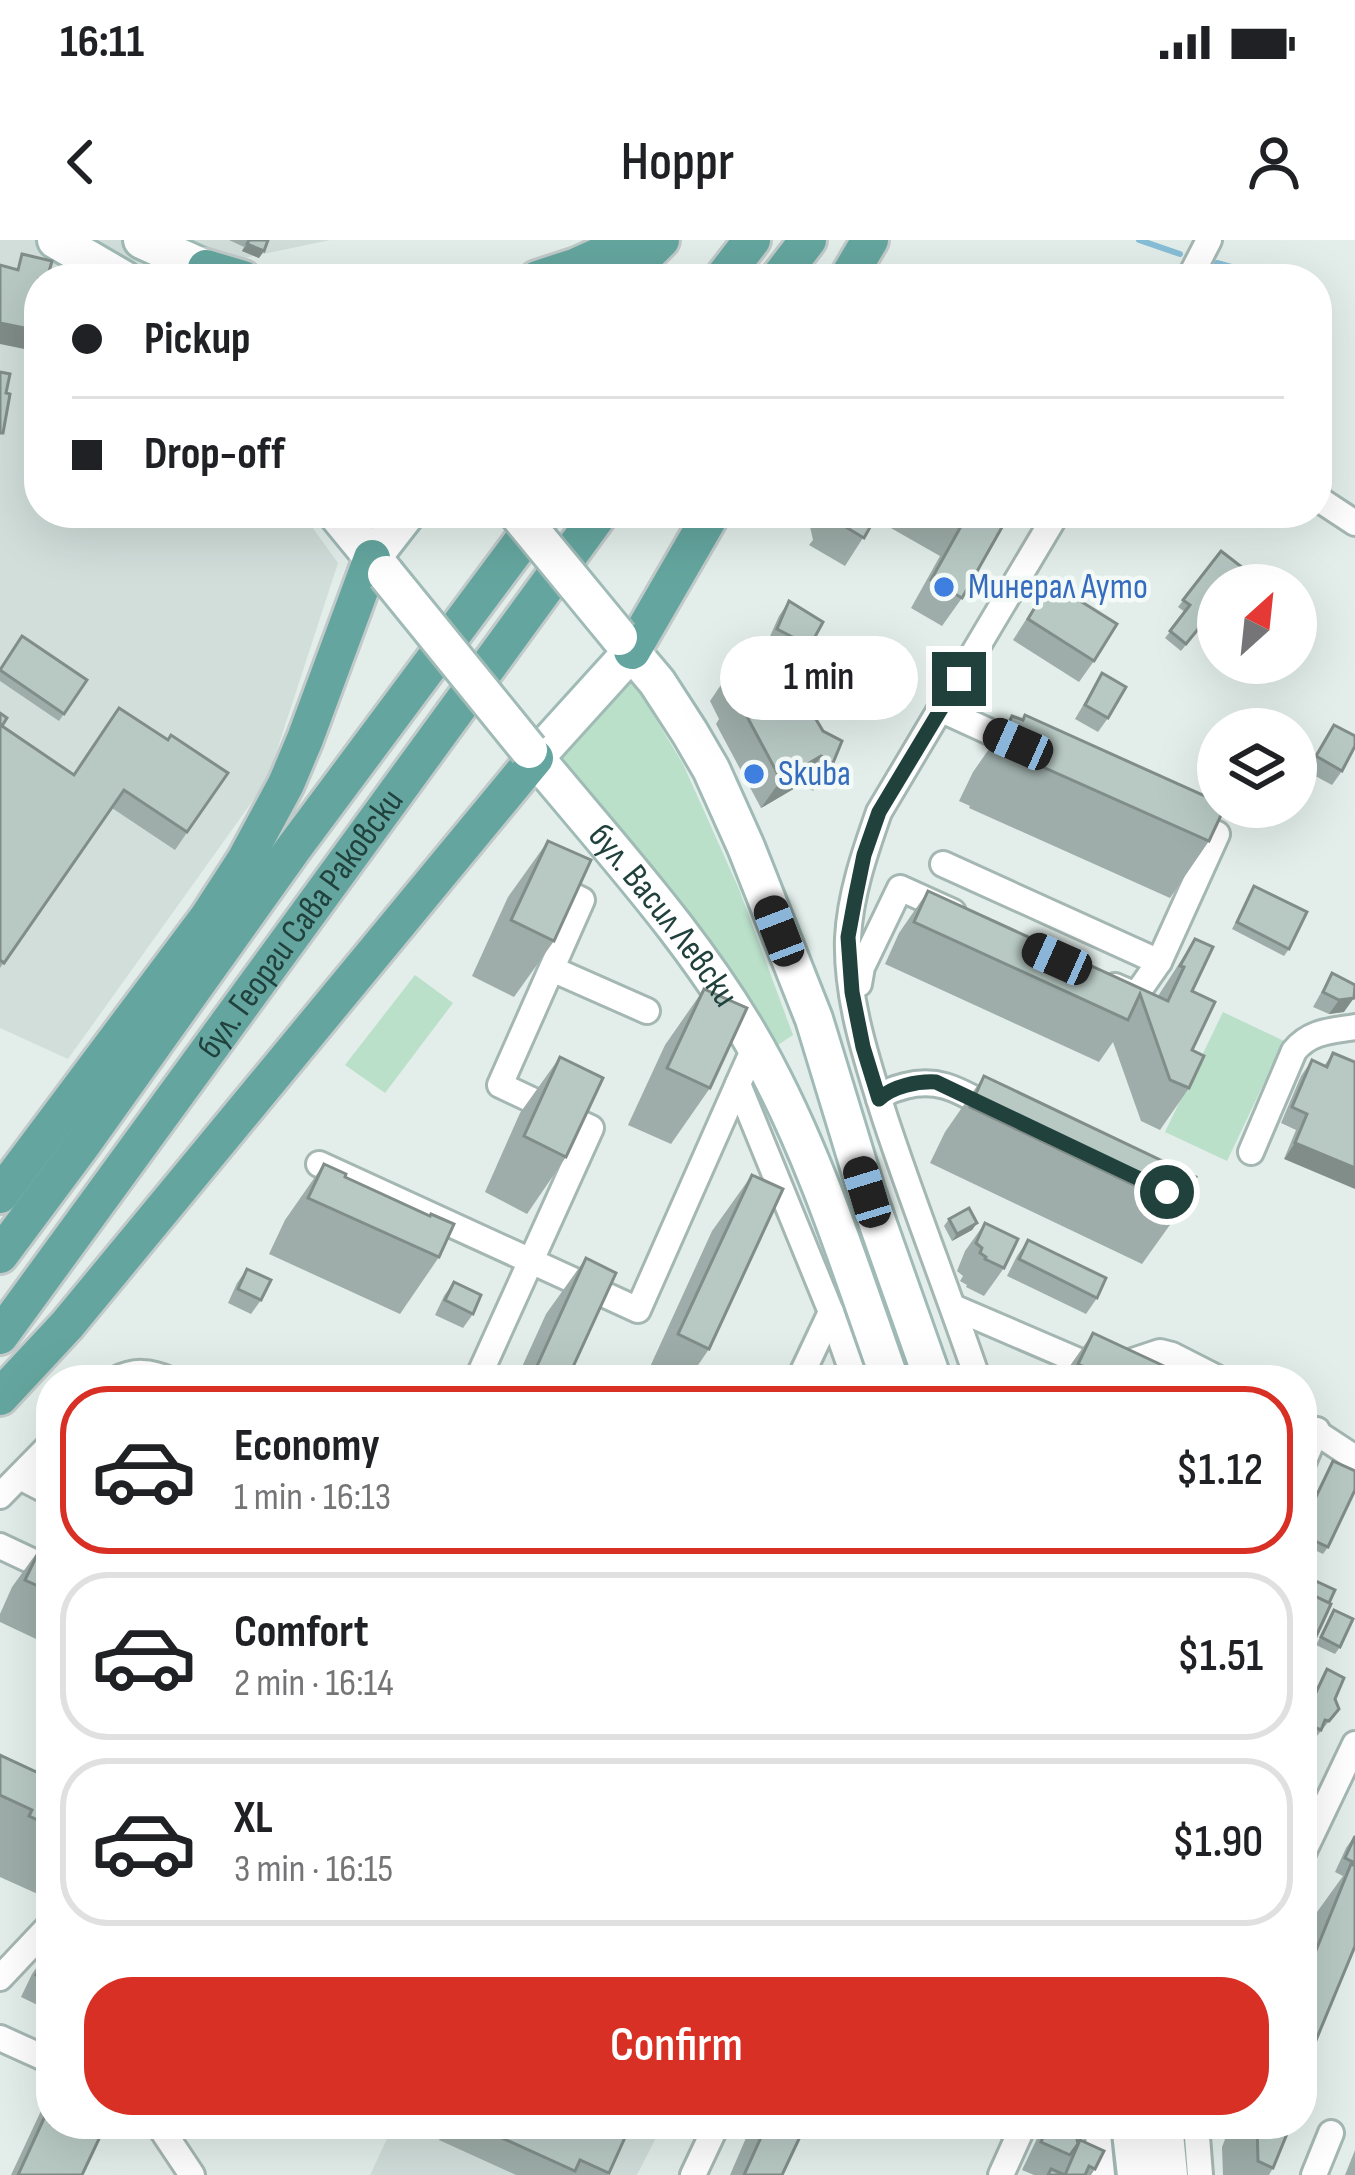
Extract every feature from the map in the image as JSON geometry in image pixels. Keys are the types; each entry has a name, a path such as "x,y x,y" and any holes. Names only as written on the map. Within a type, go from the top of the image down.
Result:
{"main road":[{"path":"56,240 97,264"},
{"path":"142,240 197,264"},
{"path":"581,264 634,240"},
{"path":"637,264 662,240"},
{"path":"734,264 752,240"},
{"path":"790,264 808,240"},
{"name":"бул. Васил Левски","path":"348,528 708,971 755,1046 809,1152 885,1365"},
{"path":"0,1195 227,888 286,784 320,697 399,528"},
{"path":"529,528 669,700 711,769 814,1018 867,1192 928,1365"},
{"name":"бул. Георги Сава Раковски","path":"0,1255 532,528"},
{"name":"бул. Георги Сава Раковски","path":"0,1336 588,528"},
{"path":"0,1397 68,1325 626,644 702,528"},
{"path":"1132,2139 1136,2175"},
{"path":"1165,2139 1169,2175"}],"street":[{"path":"973,1365 904,1177 863,1047 848,937 864,855 879,812 1048,528"},
{"path":"940,709 1044,756"},
{"path":"1093,976 1136,995 1160,962 1217,834 1152,805"},
{"path":"943,864 1160,962"},
{"path":"484,1365 591,1128 500,1085 582,900 527,873"},
{"path":"855,1003 862,967 900,888 986,927"},
{"path":"552,968 647,1011"},
{"path":"1251,1152 1302,1041 1355,1028"},
{"path":"319,1164 638,1310 755,1046"},
{"path":"879,1099 904,1087 936,1082 1019,1121"},
{"path":"738,1084 850,1365"},
{"path":"867,1192 904,1177"},
{"path":"953,1307 1088,1365"},
{"path":"806,1365 831,1312"},
{"path":"1135,1365 1160,1352 1193,1365"},
{"path":"1317,1431 1355,1458"},
{"path":"0,1496 36,1460"},
{"path":"20,1477 36,1485"},
{"path":"0,1546 36,1563"},
{"path":"1317,1826 1355,1744"},
{"path":"1329,1802 1355,1812"},
{"path":"0,1978 36,1940"},
{"path":"0,2038 36,2054"},
{"path":"1314,2175 1331,2133"},
{"path":"171,2139 192,2175"},
{"path":"693,2175 710,2139"},
{"path":"1001,2175 1017,2139"},
{"path":"1098,2139 1102,2175"},
{"path":"1197,2139 1200,2175"}],"shaded area":[{"path":"0,240 330,240 233,264 24,264 24,528 313,528 338,563 267,781 68,1059 0,1028"},
{"path":"387,2139 655,2139 637,2175 370,2175"}],"green space":[{"path":"631,678 683,764 739,889 793,1035 778,1045 560,760"},
{"path":"415,975 453,1003 385,1093 345,1065"},
{"path":"1223,1012 1284,1041 1227,1161 1165,1132"}],"building":[{"path":"268,240 264,251 247,244"},
{"path":"22,254 52,261 24,264 24,328 0,323 0,265 18,270"},
{"path":"0,372 10,374 3,433 0,433"},
{"path":"847,528 870,528 864,538"},
{"path":"960,528 1002,528 962,598 931,580"},
{"path":"1221,551 1238,564 1211,564"},
{"path":"1050,582 1117,624 1094,661 1028,619"},
{"path":"1197,582 1197,630 1186,644 1170,631 1190,605 1183,600"},
{"path":"789,601 823,622 810,646 777,629"},
{"path":"22,636 87,680 64,714 0,670"},
{"path":"755,658 789,674 823,731 842,741 833,763 821,756 781,780 736,696 740,693 729,673"},
{"path":"1102,673 1126,687 1108,718 1085,705"},
{"path":"119,708 228,773 187,832 124,790 4,963 0,960 0,713 7,718 2,726 74,775"},
{"path":"1025,715 1197,793 1197,828 1215,828 1209,841 999,745 1012,716 1023,720"},
{"path":"1334,725 1355,736 1342,771 1317,754"},
{"path":"548,841 591,860 554,941 511,920"},
{"path":"1254,886 1307,912 1289,949 1237,922"},
{"path":"928,891 1168,1001 1195,939 1213,947 1192,991 1215,1002 1192,1050 1204,1056 1189,1088 1170,1080 1140,994 1128,1020 914,922"},
{"path":"1332,973 1355,985 1354,998 1339,1000 1323,992"},
{"path":"704,989 747,1008 710,1088 667,1068"},
{"path":"1333,1053 1355,1062 1355,1168 1295,1143 1307,1114 1292,1107 1312,1060 1327,1067"},
{"path":"560,1057 603,1078 566,1157 524,1136"},
{"path":"984,1076 1196,1177 1182,1208 970,1107"},
{"path":"324,1164 454,1224 439,1257 308,1198"},
{"path":"752,1175 783,1189 709,1349 678,1334"},
{"path":"969,1208 977,1223 957,1234 949,1219"},
{"path":"985,1223 1018,1239 1004,1268 980,1253 982,1248 976,1243"},
{"path":"1028,1240 1106,1278 1097,1298 1019,1259"},
{"path":"586,1258 616,1273 574,1365 537,1365"},
{"path":"247,1269 271,1280 261,1300 238,1289"},
{"path":"454,1282 481,1295 473,1314 445,1300"},
{"path":"1093,1333 1162,1365 1080,1365"},
{"path":"1333,1461 1355,1471 1355,1490 1328,1547 1317,1542 1317,1495"},
{"path":"36,1557 36,1585 25,1580"},
{"path":"1317,1582 1335,1590 1329,1603 1317,1597"},
{"path":"1317,1597 1331,1604 1317,1634"},
{"path":"1334,1610 1353,1619 1340,1647 1321,1637"},
{"path":"1327,1669 1344,1678 1335,1699 1339,1709 1321,1730 1317,1728 1317,1690"},
{"path":"0,1755 36,1772 36,1819 29,1816 32,1810 0,1795"},
{"path":"1355,1836 1355,1863 1345,1858"},
{"path":"1351,1864 1355,1866 1355,1946 1317,2038 1317,1948"},
{"path":"36,2136 99,2139 82,2175 18,2175"},
{"path":"504,2139 624,2139 609,2173 580,2160 575,2171"},
{"path":"760,2139 799,2139 782,2175 744,2175"},
{"path":"1077,2139 1078,2144 1070,2155 1041,2142"},
{"path":"1257,2139 1285,2139 1273,2168 1258,2161"},
{"path":"1080,2140 1104,2151 1095,2169 1089,2166 1085,2175 1065,2175"}],"waterway":[{"path":"1139,240 1180,254"}],"place":[{"name":"Минерал Ауто","path":"944,587"},
{"name":"Skuba","path":"754,774"}],"route":[{"path":"959,679 879,812 855,899 848,937 852,992 879,1099 904,1087 936,1082 1167,1192"}]}
